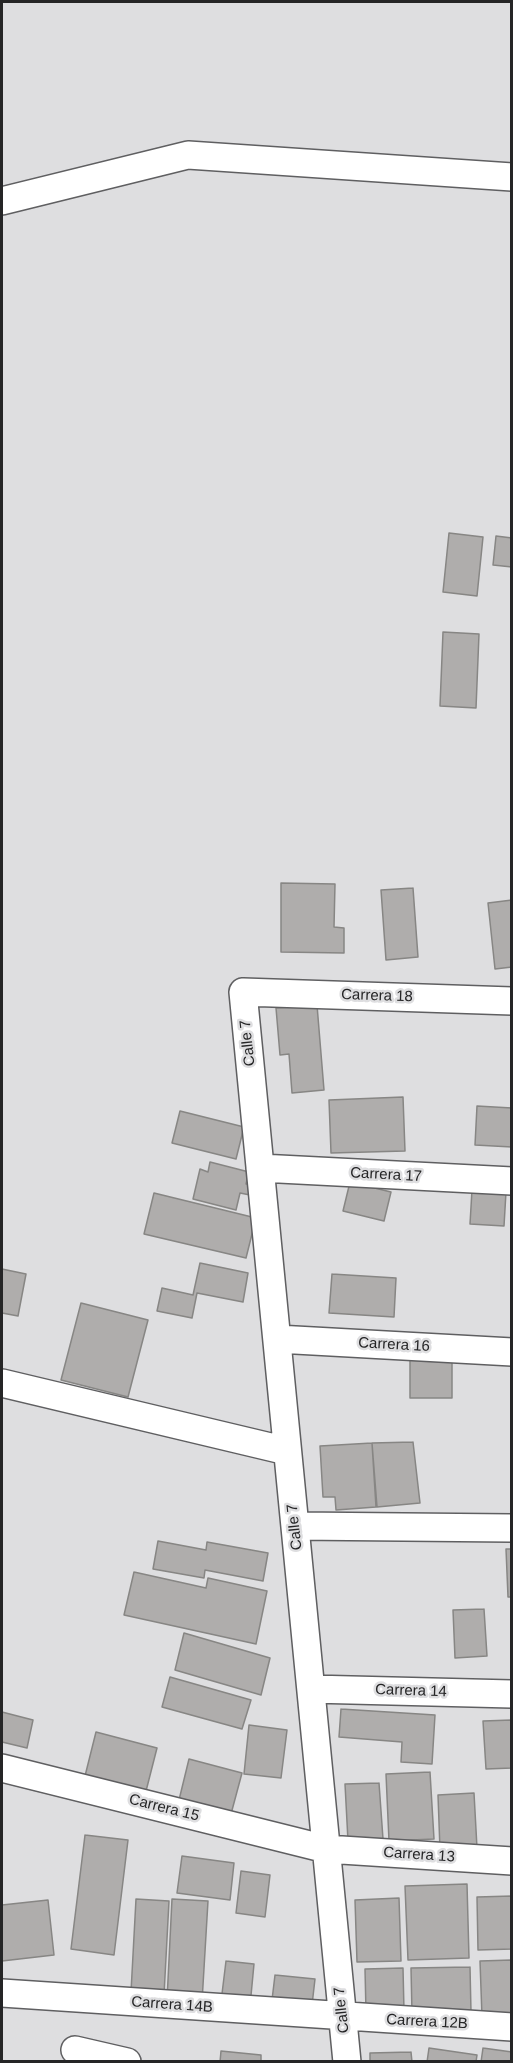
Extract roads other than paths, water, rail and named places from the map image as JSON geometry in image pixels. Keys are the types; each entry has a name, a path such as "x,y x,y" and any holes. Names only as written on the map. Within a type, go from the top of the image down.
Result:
{"street":[{"path":"2,201 188,155 512,177"},
{"name":"Carrera 18","path":"243,992 512,1001"},
{"name":"Calle 7","path":"243,992 347,2061"},
{"name":"Carrera 17","path":"260,1168 512,1181"},
{"name":"Carrera 16","path":"277,1339 512,1352"},
{"path":"2,1383 287,1451"},
{"path":"295,1526 512,1528"},
{"name":"Carrera 14","path":"311,1689 512,1694"},
{"name":"Carrera 15","path":"2,1768 326,1849"},
{"name":"Carrera 13","path":"326,1849 512,1861"},
{"name":"Carrera 14B","path":"2,1994 343,2017"},
{"name":"Carrera 12B","path":"343,2017 512,2027"},
{"path":"75,2050 127,2061"}]}
